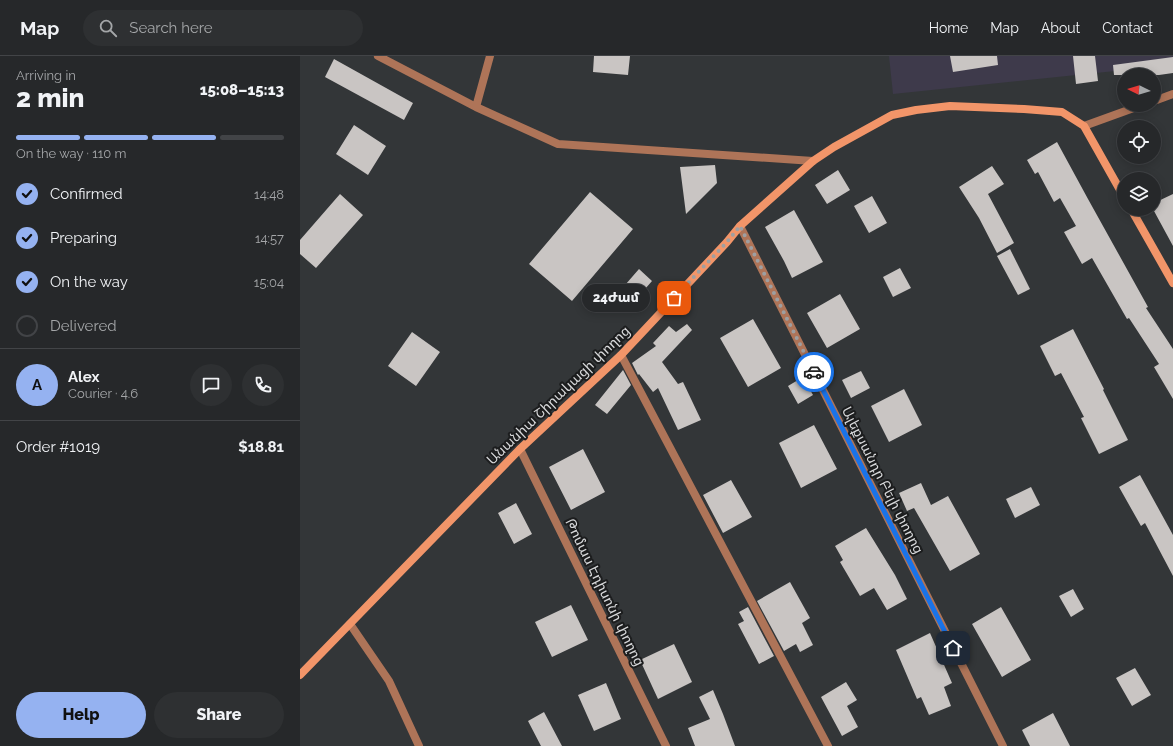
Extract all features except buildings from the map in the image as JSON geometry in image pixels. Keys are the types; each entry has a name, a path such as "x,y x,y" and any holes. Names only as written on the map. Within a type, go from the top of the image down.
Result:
{"main road":[{"name":"Անանիա Շիրակացի փողոց","path":"300,675 520,449 621,355 727,242 740,226 813,161 834,147 892,115 916,110 950,106 1024,108 1062,112 1084,126 1117,184"},
{"path":"1135,216 1173,283"}],"street":[{"path":"378,56 476,107 558,144 813,161"},
{"path":"476,107 490,56"},
{"path":"1161,98 1173,94"},
{"path":"1084,126 1123,112"},
{"name":"Ալեքսանդր Բելի փողոց","path":"740,226 1003,746"},
{"path":"621,355 828,746"},
{"name":"Թոմաս Էդիսոնի փողոց","path":"520,449 666,746"},
{"path":"350,624 389,681 419,746"}],"shaded area":[{"path":"889,56 1173,56 1173,65 1144,68 1117,68 1117,71 893,94"}],"way so far":[{"path":"674,298 727,242 740,226 814,372"}],"place":[{"name":"24Ժամ","path":"674,298"}],"route":[{"path":"814,372 953,648"}]}
